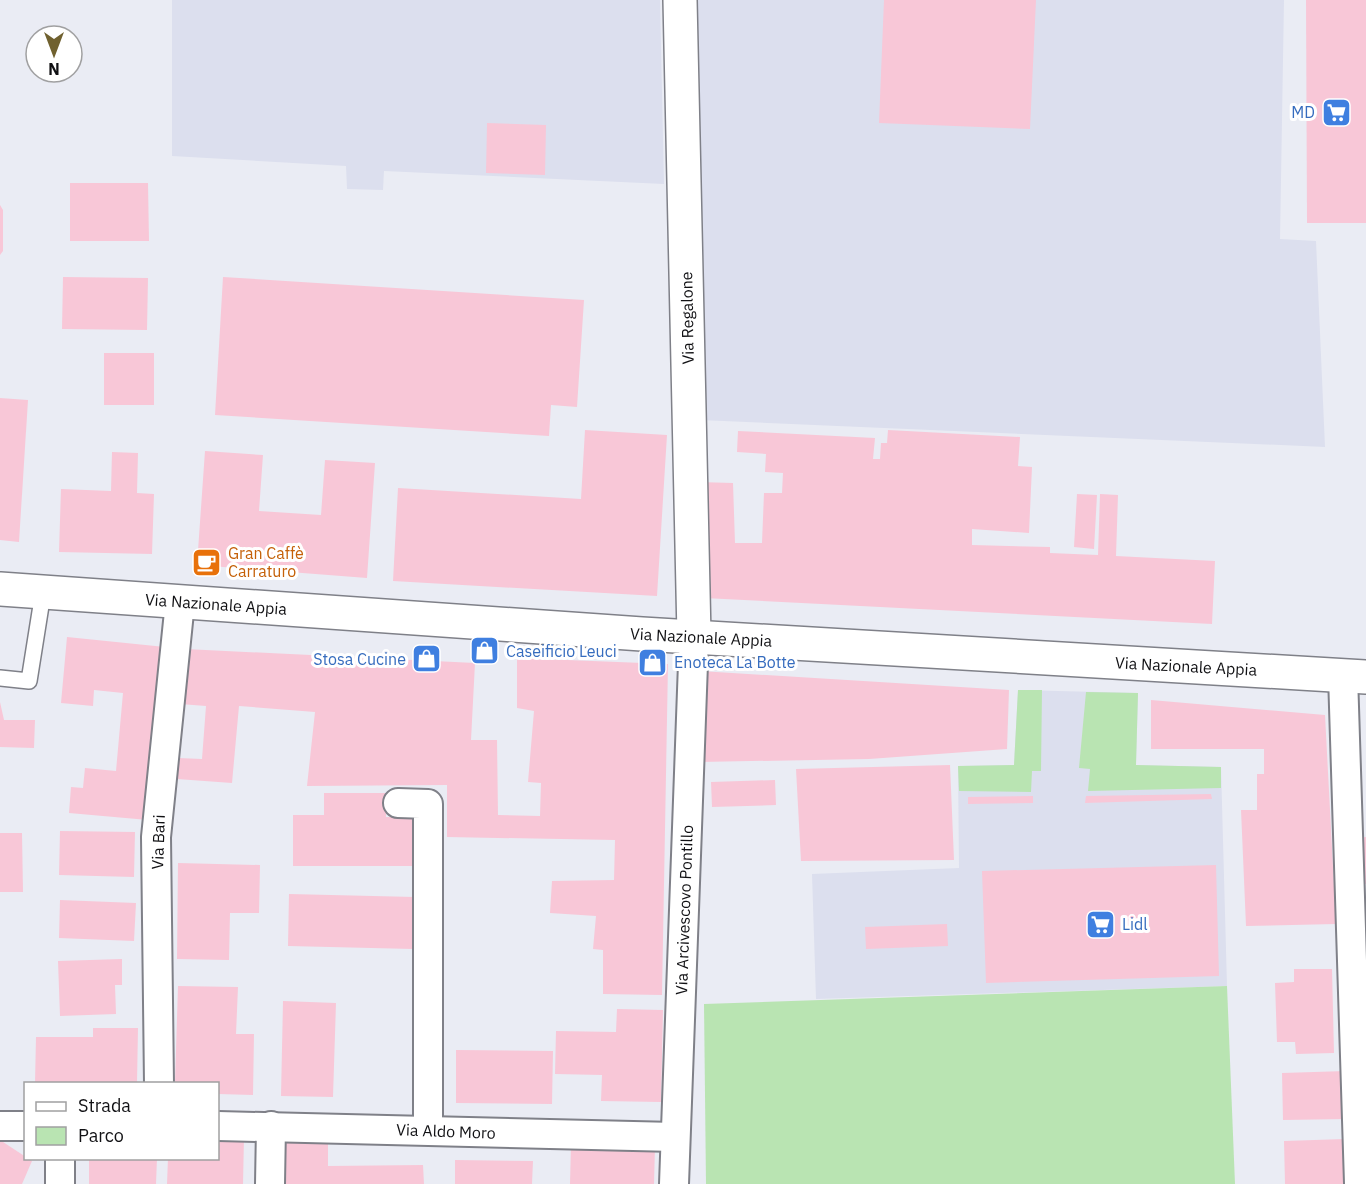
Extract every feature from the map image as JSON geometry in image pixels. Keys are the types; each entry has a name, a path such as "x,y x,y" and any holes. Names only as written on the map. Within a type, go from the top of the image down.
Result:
{"main road":[{"name":"Via Regalone","path":"680,0 694,636"},
{"name":"Via Nazionale Appia","path":"0,589 1347,683"}],"street":[{"name":"Via Bari","path":"159,1082 156,837 180,602"},
{"name":"Via Arcivescovo Pontillo","path":"674,1184 694,636"},
{"path":"1347,683 1359,1182"},
{"path":"398,803 428,804 428,1131"},
{"path":"0,1126 24,1126"},
{"name":"Via Aldo Moro","path":"219,1126 675,1137"},
{"path":"270,1184 271,1126"},
{"path":"60,1160 60,1184"}],"lane":[{"path":"0,678 29,681 43,592"}],"shaded area":[{"path":"172,0 660,0 664,184 384,171 383,190 347,189 346,166 172,156"},
{"path":"694,0 1284,0 1280,239 1316,241 1325,447 700,420"},
{"path":"1018,690 1138,693 1136,765 1221,767 1227,986 816,999 812,874 959,868 958,766 1014,765"}],"green space":[{"path":"1018,690 1042,690 1041,771 1032,771 1031,792 959,791 958,766 1014,765"},
{"path":"1086,692 1138,693 1136,765 1221,767 1221,788 1088,791 1090,769 1079,768"},
{"path":"1227,986 1235,1184 706,1184 704,1004"}],"building":[{"path":"884,0 1036,0 1030,129 879,123"},
{"name":"MD","path":"1306,0 1366,0 1366,223 1307,223"},
{"path":"487,123 546,125 545,175 486,173"},
{"path":"70,183 148,183 149,241 70,241"},
{"path":"0,205 3,210 3,251 0,255"},
{"path":"63,277 148,278 147,330 62,329"},
{"path":"223,277 584,300 577,407 551,405 549,436 215,415"},
{"path":"104,353 154,353 154,405 104,405"},
{"path":"0,398 28,400 19,542 0,540"},
{"path":"585,430 667,435 657,596 393,581 398,488 581,499"},
{"path":"888,430 1020,437 1018,466 1032,467 1029,533 972,529 972,545 1050,547 1050,553 1098,555 1100,494 1118,495 1116,556 1215,561 1212,624 704,598 698,482 733,483 735,543 762,543 764,493 782,493 783,473 765,472 766,454 737,452 738,431 875,438 873,459 880,459 881,443 887,443"},
{"path":"205,451 263,455 259,511 321,515 325,460 375,463 367,578 197,565"},
{"path":"112,452 138,453 137,493 154,494 152,554 59,552 61,489 111,491"},
{"path":"1077,494 1097,495 1094,549 1074,547"},
{"path":"67,637 165,647 148,820 69,813 71,787 83,788 85,768 116,771 123,693 94,690 93,706 61,703"},
{"path":"185,649 475,663 471,740 497,740 498,815 540,816 541,783 528,782 534,711 517,708 517,658 668,664 662,995 603,994 603,950 593,949 596,916 550,913 552,881 614,880 615,840 447,837 447,785 307,786 315,712 239,706 232,783 177,779 178,758 202,759 206,706 180,704"},
{"path":"700,671 1009,690 1007,749 869,759 699,762"},
{"path":"1151,700 1325,715 1336,924 1246,926 1241,810 1257,810 1257,774 1264,774 1264,749 1151,749"},
{"path":"0,702 4,720 35,720 34,748 0,747"},
{"path":"950,765 954,860 801,861 796,769"},
{"path":"775,780 776,805 712,807 711,782"},
{"path":"324,793 386,793 386,817 417,817 417,866 293,866 293,815 324,815"},
{"path":"1211,794 1212,799 1085,803 1086,796"},
{"path":"1033,796 1033,803 968,804 968,797"},
{"path":"60,831 135,832 134,877 59,875"},
{"path":"0,833 22,833 23,892 0,892"},
{"path":"1366,837 1366,884 1360,884 1358,838"},
{"path":"178,863 260,865 259,913 230,913 229,960 177,959"},
{"name":"Lidl","path":"1216,865 1219,976 986,983 982,871"},
{"path":"289,894 415,897 413,949 288,946"},
{"path":"60,900 136,903 134,941 59,938"},
{"path":"947,924 948,946 866,949 865,927"},
{"path":"122,959 122,985 115,985 116,1014 60,1016 58,961"},
{"path":"1294,969 1332,969 1334,1053 1296,1054 1295,1042 1277,1042 1275,983 1294,982"},
{"path":"178,986 238,987 236,1034 254,1034 253,1095 219,1094 219,1082 175,1082"},
{"path":"283,1001 336,1003 333,1097 281,1096"},
{"path":"617,1009 663,1010 661,1102 601,1101 602,1075 555,1074 556,1031 616,1032"},
{"path":"93,1028 138,1028 137,1082 35,1082 36,1037 93,1037"},
{"path":"456,1050 553,1051 552,1104 456,1103"},
{"path":"1346,1071 1347,1119 1283,1120 1282,1073"},
{"path":"219,1136 244,1137 243,1184 167,1184 168,1160 219,1160"},
{"path":"286,1137 328,1137 328,1166 423,1165 424,1184 286,1184"},
{"path":"1345,1139 1346,1184 1285,1184 1284,1141"},
{"path":"0,1140 24,1156 24,1160 32,1161 22,1184 0,1184"},
{"path":"571,1144 655,1146 654,1184 570,1184"},
{"path":"89,1160 157,1160 156,1184 89,1184"},
{"path":"455,1160 533,1161 532,1184 455,1184"}],"place":[{"name":"MD","path":"1336,112"},
{"name":"Gran Caffè Carraturo","path":"207,562"},
{"name":"Caseificio Leuci","path":"485,651"},
{"name":"Stosa Cucine","path":"427,659"},
{"name":"Enoteca La Botte","path":"653,662"},
{"name":"Lidl","path":"1101,924"}]}
